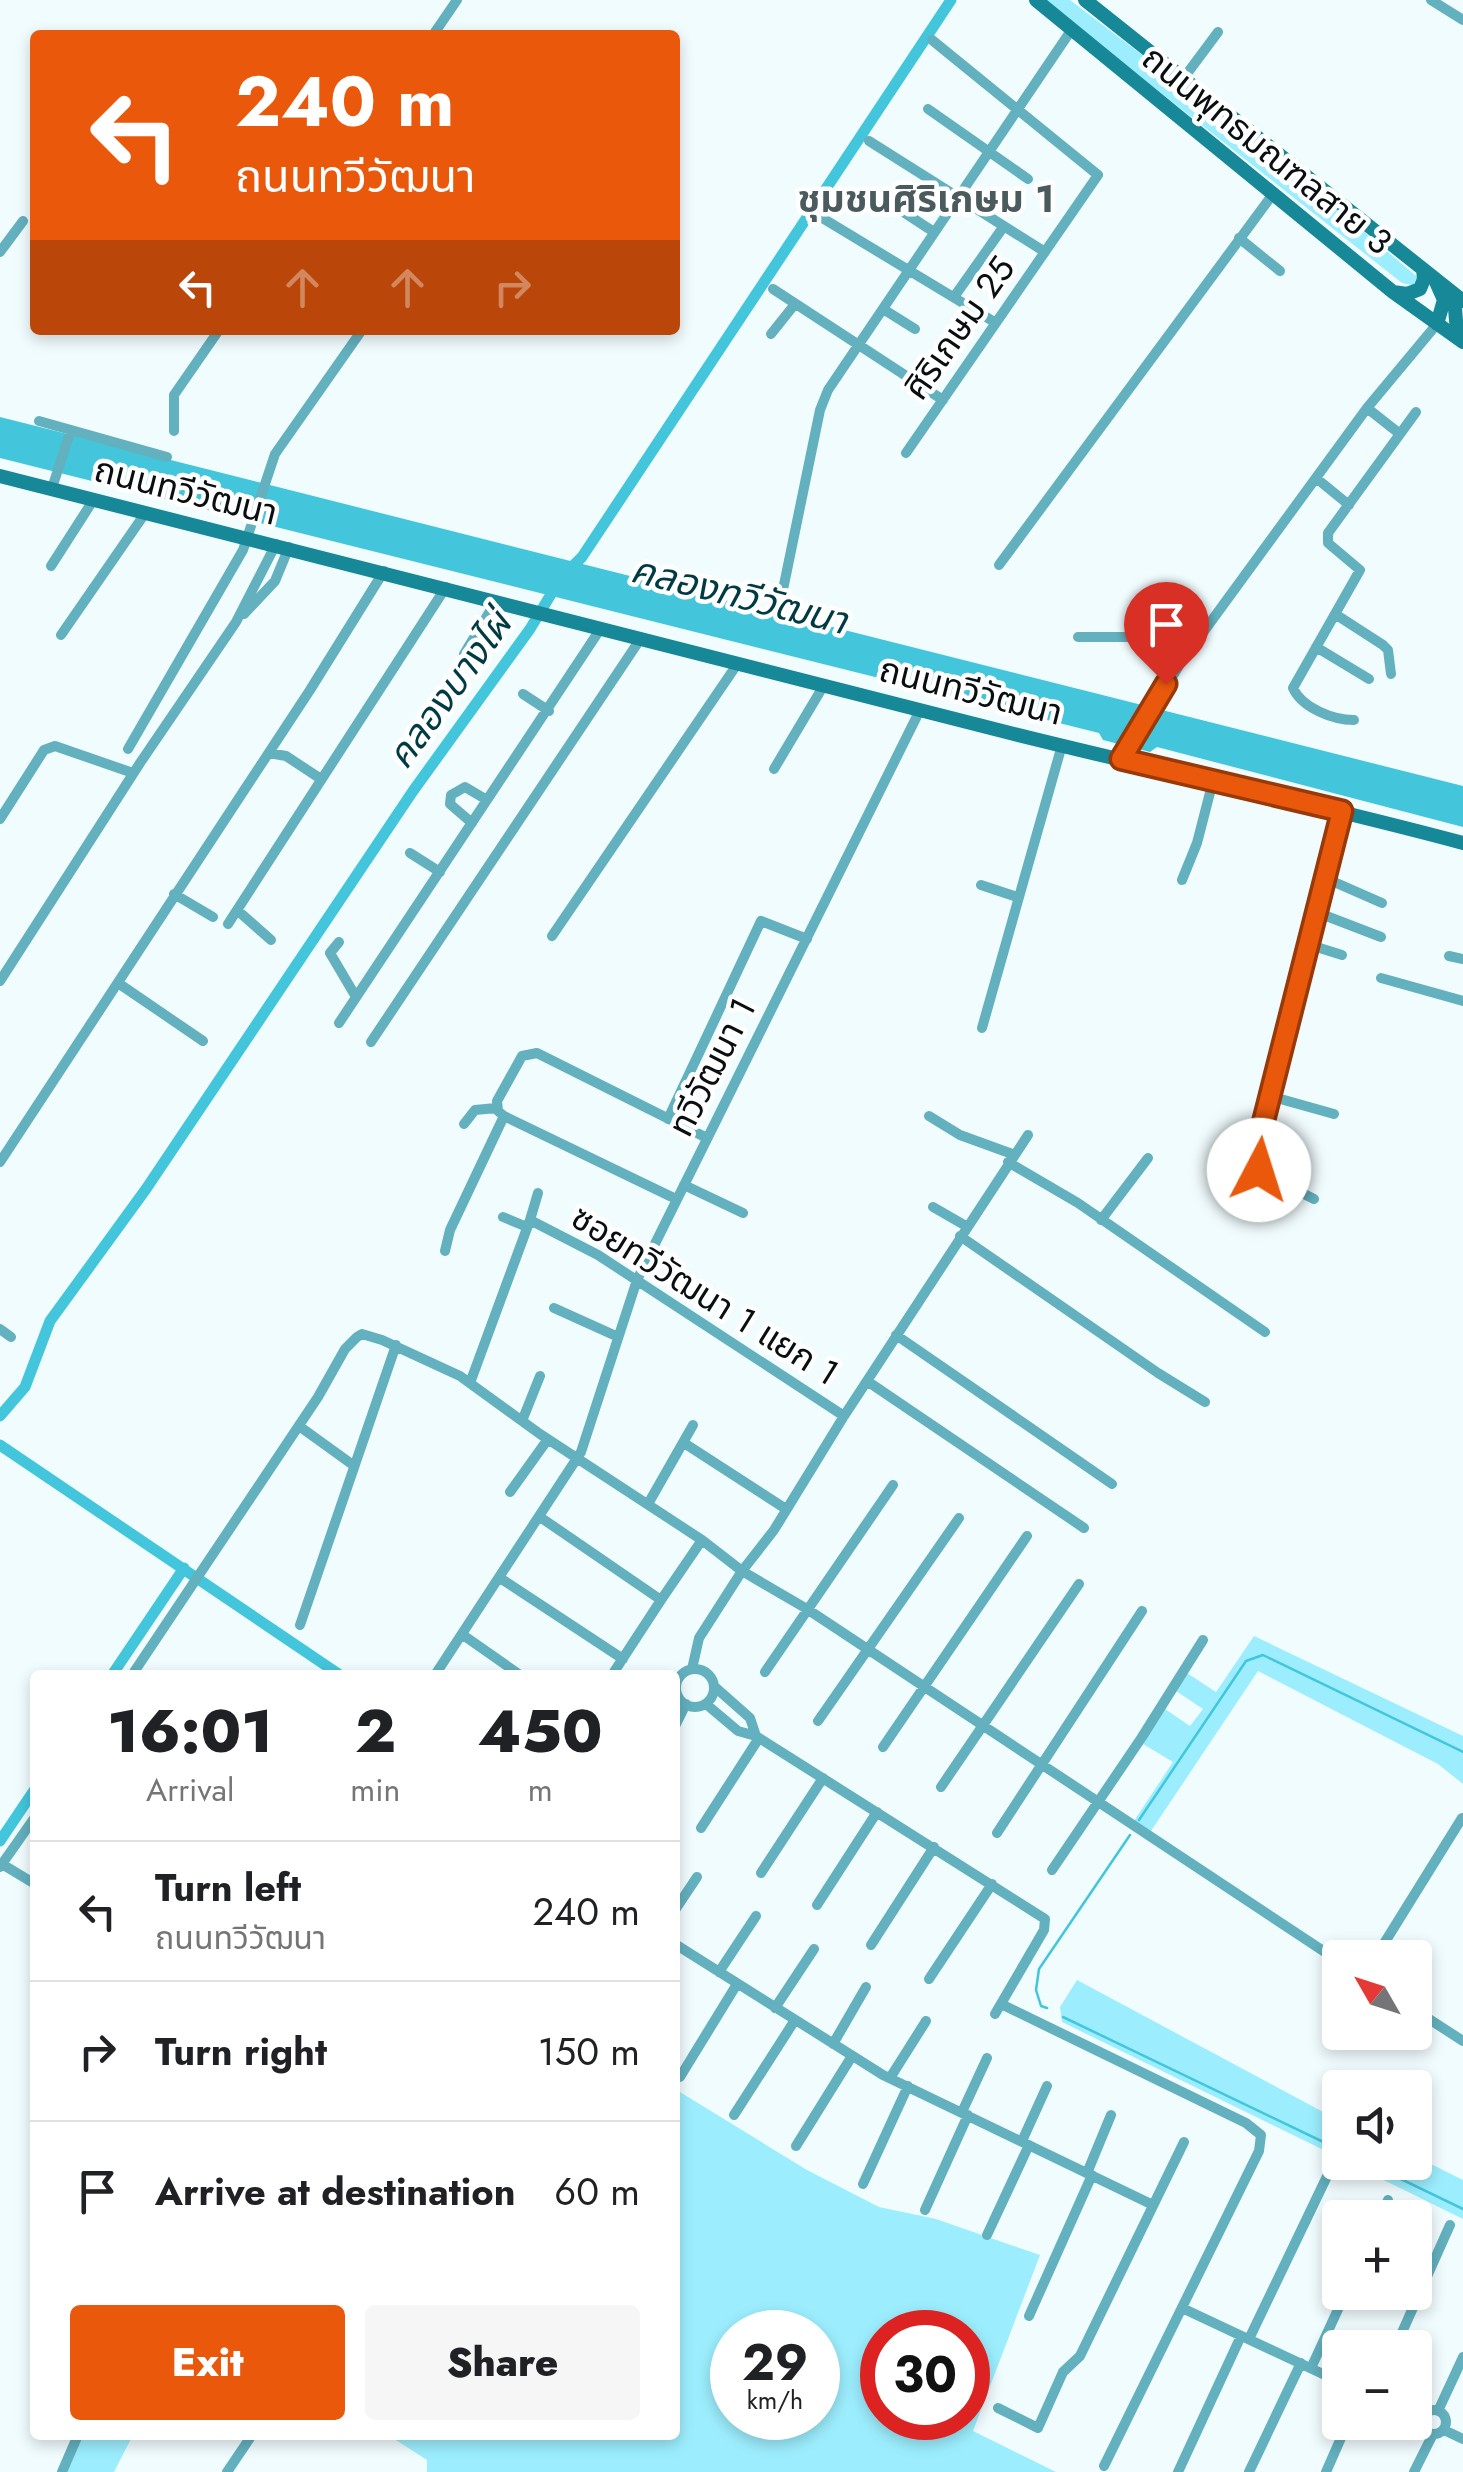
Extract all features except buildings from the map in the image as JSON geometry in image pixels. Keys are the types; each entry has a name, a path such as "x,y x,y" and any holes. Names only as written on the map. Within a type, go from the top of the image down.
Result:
{"main road":[{"name":"ถนนพุทธมณฑลสาย 3","path":"1036,0 1394,292 1463,342"},
{"name":"ถนนพุทธมณฑลสาย 3","path":"1086,1 1429,274 1460,292"},
{"path":"1394,292 1406,294 1420,289 1429,274 1444,300 1437,324"},
{"path":"1460,292 1456,321 1463,342"},
{"name":"ถนนทวีวัฒนา","path":"0,476 54,482 94,499 824,686 1463,843"}],"street":[{"path":"436,30 458,0"},
{"path":"1431,0 1463,20"},
{"path":"780,608 822,400 1017,107 1066,24"},
{"path":"1184,79 1218,32"},
{"path":"932,40 1017,107"},
{"name":"ศิริเกษม 25","path":"906,453 1098,174 1017,107"},
{"path":"928,110 1028,179"},
{"path":"869,141 1045,252"},
{"path":"999,565 1273,194"},
{"path":"891,204 934,232"},
{"path":"819,216 996,323"},
{"path":"0,252 23,221"},
{"path":"954,297 1004,226"},
{"path":"1239,238 1280,271"},
{"path":"773,289 943,400"},
{"path":"771,334 795,304"},
{"path":"883,309 914,329"},
{"path":"1121,759 1180,664 1367,408 1437,324"},
{"path":"174,431 174,395 216,335"},
{"path":"128,749 249,538 270,464 290,428 358,335"},
{"path":"1367,408 1400,434"},
{"path":"1354,720 1331,718 1293,693 1295,682 1360,570 1327,538 1416,412"},
{"path":"39,421 167,456"},
{"path":"54,482 71,430"},
{"path":"1316,478 1349,505"},
{"path":"51,566 94,499"},
{"path":"61,635 146,512"},
{"path":"0,982 236,622 275,581 283,546"},
{"path":"0,1162 384,572"},
{"path":"228,924 446,588"},
{"path":"464,654 496,601"},
{"path":"1335,614 1388,650 1391,674"},
{"path":"339,1023 601,628"},
{"path":"1078,637 1142,637 1180,664"},
{"path":"371,1042 641,638"},
{"path":"1316,646 1369,679"},
{"path":"552,936 738,663"},
{"path":"774,769 824,686"},
{"path":"523,694 548,710"},
{"name":"ทวีวัฒนา 1","path":"438,1670 569,1474 589,1430 637,1280 920,710"},
{"path":"982,1028 1062,745"},
{"path":"0,819 44,750 55,746 134,773"},
{"path":"269,752 286,756 321,780"},
{"path":"1182,880 1197,843 1213,780"},
{"path":"472,823 450,804 451,795 465,786 487,800"},
{"path":"1314,1199 1256,1167 1254,1159 1342,811"},
{"path":"410,853 440,872"},
{"path":"1325,878 1382,903"},
{"path":"981,885 1017,897"},
{"path":"174,894 213,918"},
{"path":"236,910 271,940"},
{"path":"1316,912 1381,938"},
{"path":"668,1119 761,920 807,939"},
{"path":"339,942 330,953 356,997"},
{"path":"1307,944 1342,955"},
{"path":"1449,956 1463,959"},
{"path":"1380,978 1463,1002"},
{"path":"118,983 202,1041"},
{"path":"444,1251 516,1066 529,1052 707,1138"},
{"path":"1270,1096 1334,1114"},
{"path":"464,1124 474,1110 500,1112 676,1199"},
{"path":"928,1116 1012,1158 1265,1332"},
{"name":"ซอยทวีวัฒนา 1 แยก 1","path":"692,1669 699,1638 1028,1134"},
{"path":"1101,1220 1148,1158"},
{"path":"684,1185 742,1212"},
{"path":"503,1218 529,1224 538,1193"},
{"path":"933,1207 1158,1374 1205,1402"},
{"name":"ซอยทวีวัฒนา 1 แยก 1","path":"470,1382 529,1224 570,1238 844,1416"},
{"path":"554,1308 616,1336"},
{"path":"0,1329 11,1338"},
{"path":"135,1670 352,1340 362,1334 428,1358 470,1382 742,1571 806,1609 1322,1950"},
{"path":"896,1335 1112,1484"},
{"path":"300,1625 396,1345"},
{"path":"522,1421 540,1376"},
{"path":"867,1381 1084,1528"},
{"path":"648,1504 693,1425"},
{"path":"298,1426 353,1465"},
{"path":"510,1492 548,1439"},
{"path":"684,1443 786,1509"},
{"path":"765,1672 893,1485"},
{"path":"540,1517 661,1600"},
{"path":"818,1721 959,1518"},
{"path":"883,1748 1027,1536"},
{"path":"615,1670 702,1540"},
{"path":"500,1578 623,1659"},
{"path":"941,1788 1079,1584"},
{"path":"997,1833 1142,1611"},
{"path":"463,1635 513,1670"},
{"path":"1052,1870 1203,1640"},
{"path":"680,1679 692,1669 706,1672 714,1687 750,1718 757,1737"},
{"path":"680,1699 695,1707 706,1704 714,1687"},
{"path":"680,1716 686,1704"},
{"path":"706,1704 738,1731 757,1737 1044,1918 1044,1930 998,2009 1246,2124 1261,2135 1259,2151 1104,2466"},
{"path":"700,1828 757,1737"},
{"path":"762,1873 823,1778"},
{"path":"817,1906 877,1812"},
{"path":"1386,1940 1462,1818"},
{"path":"30,1824 1,1865 30,1881"},
{"path":"871,1945 934,1848"},
{"path":"680,1902 696,1877"},
{"path":"930,1979 992,1884"},
{"path":"719,1972 756,1916"},
{"path":"775,2008 814,1949"},
{"path":"680,1951 890,2078 1153,2205"},
{"path":"680,2076 737,1984"},
{"path":"833,2044 866,1987"},
{"path":"734,2114 796,2020"},
{"path":"890,2078 926,2021"},
{"path":"1432,2021 1463,2042"},
{"path":"796,2146 852,2056"},
{"path":"925,2210 987,2058"},
{"path":"863,2184 908,2086"},
{"path":"987,2235 1047,2086"},
{"path":"1030,2316 1111,2116"},
{"path":"998,2408 1038,2428 1063,2372 1080,2356 1184,2142"},
{"path":"1178,2472 1325,2180"},
{"path":"1403,2330 1450,2225"},
{"path":"1182,2308 1322,2374"},
{"path":"1249,2472 1336,2310"},
{"path":"1438,2411 1463,2357"},
{"path":"1432,2412 1438,2411"},
{"path":"1414,2472 1446,2419 1438,2411"},
{"path":"1432,2432 1463,2438"},
{"path":"62,2472 76,2440"},
{"path":"227,2472 249,2440"},
{"path":"1326,2472 1340,2440"}],"shaded area":[{"path":"1043,0 1070,0 1272,154 1421,280 1416,286 1402,283"},
{"path":"0,417 1463,786 1463,827 1157,747 1150,752 1103,740 1099,733 0,458"},
{"path":"1254,1636 1463,1736 1463,1784 1438,1764 1258,1671 1151,1831 1134,1821 1173,1762 1143,1744 1165,1709 1190,1726 1203,1709 1176,1691 1187,1673 1216,1692"},
{"path":"1077,1980 1322,2111 1322,2149 1062,2022 1060,2007"},
{"path":"680,2092 807,2170 879,2207 936,2219 1040,2255 990,2386 990,2310 860,2310 860,2440 990,2439 1056,2472 427,2472 427,2460 396,2440 680,2440"},
{"path":"1432,2164 1463,2180 1463,2219 1432,2204 1432,2200 1384,2180 1432,2180"},
{"path":"81,2440 130,2440 114,2472 67,2472"}],"waterway":[{"name":"คลองบางไผ่","path":"567,572 582,557 951,0"},
{"name":"คลองบางไผ่","path":"0,1416 25,1387 50,1321 146,1189 556,586"},
{"path":"0,1445 333,1670"},
{"path":"115,1670 184,1568"},
{"path":"1139,1820 1246,1661 1263,1655 1463,1752"},
{"path":"0,1841 30,1796"},
{"path":"1047,2008 1041,2006 1036,1990 1039,1969 1130,1835"},
{"path":"1063,2017 1322,2141"},
{"path":"1403,2180 1463,2209"}],"district":[{"name":"ชุมชนศิริเกษม 1","path":"926,199"}],"route":[{"path":"1166,684 1121,759 1342,811 1254,1159 1259,1170"}],"water label":[{"name":"คลองทวีวัฒนา","path":"739,595"}]}
